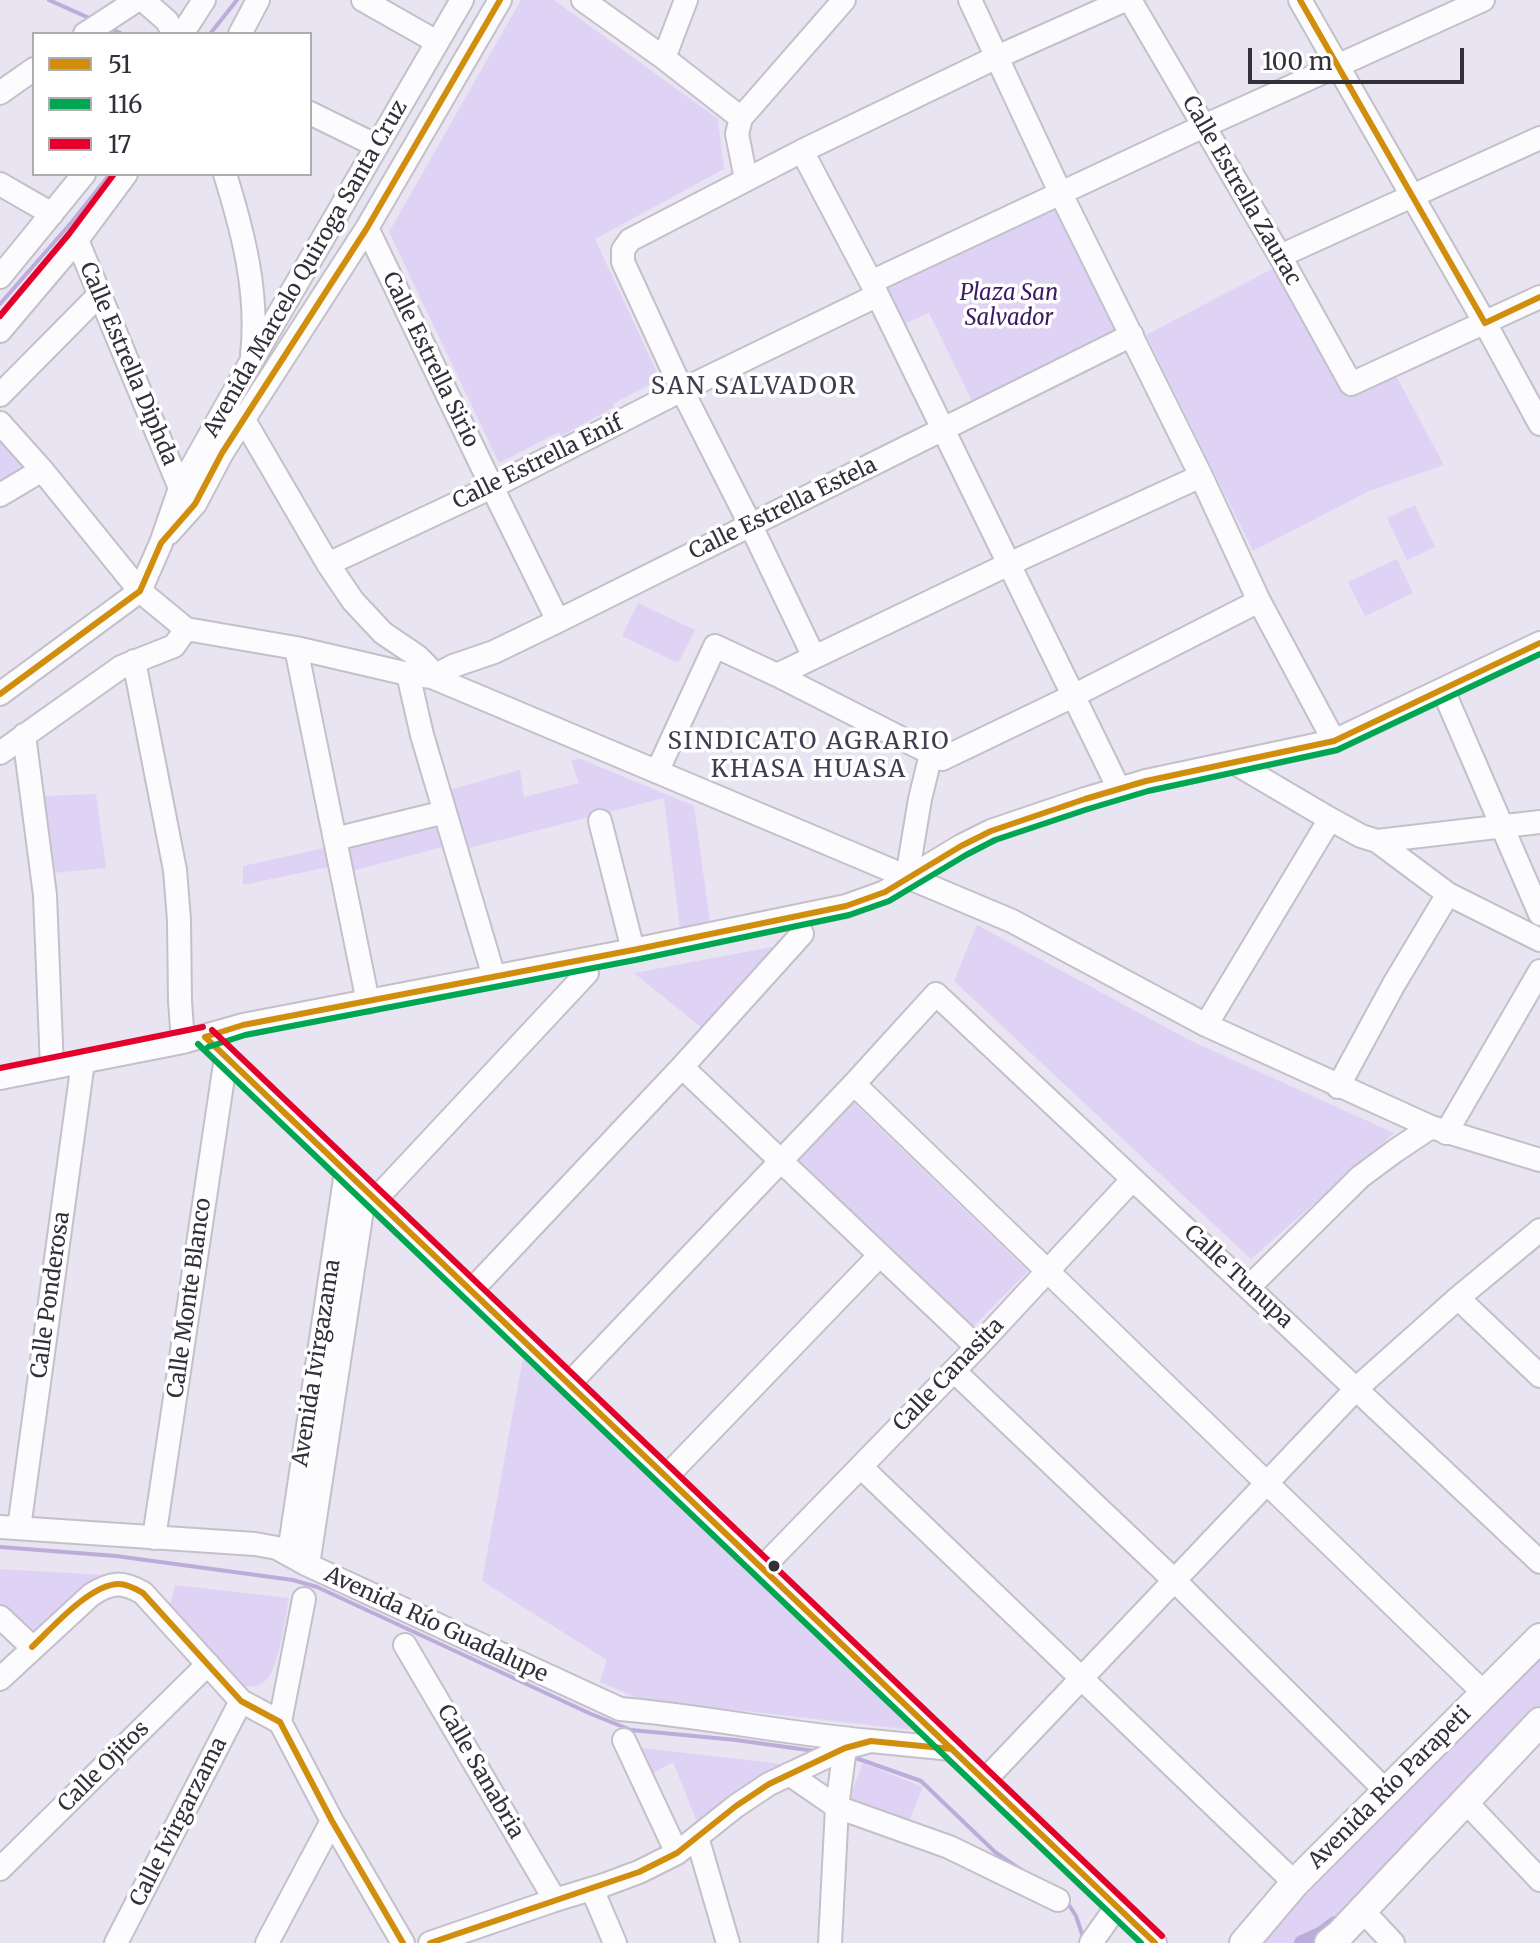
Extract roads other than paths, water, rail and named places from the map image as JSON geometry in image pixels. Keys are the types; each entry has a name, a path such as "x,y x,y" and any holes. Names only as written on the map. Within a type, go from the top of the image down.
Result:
{"main road":[{"name":"Avenida Río Parapeti","path":"1244,1943 1295,1883 1540,1638"},
{"path":"1329,1943 1540,1722"}],"street":[{"path":"88,32 140,0 167,21 173,32"},
{"path":"183,32 204,0"},
{"path":"241,32 258,0"},
{"path":"363,0 437,42"},
{"name":"Avenida Marcelo Quiroga Santa Cruz","path":"140,591 180,488 462,0"},
{"name":"Avenida Marcelo Quiroga Santa Cruz","path":"161,543 195,504 222,453 367,228 500,0"},
{"path":"583,0 741,118"},
{"path":"664,58 686,0"},
{"path":"746,179 737,134 741,118 844,0"},
{"path":"970,0 1259,601 1334,741"},
{"path":"814,657 682,390 623,262 623,250 630,240 802,151 997,57 1127,0"},
{"name":"Calle Estrella Zaurac","path":"1127,0 1280,256 1351,384 1485,323"},
{"path":"1300,0 1540,424"},
{"name":"Calle Estrella Enif","path":"328,564 492,487 1060,192 1483,0"},
{"path":"1,91 32,70"},
{"path":"312,114 377,146"},
{"path":"1280,256 1540,138"},
{"path":"802,151 874,289 1119,789"},
{"path":"0,277 82,176"},
{"path":"0,331 77,240 125,176"},
{"path":"226,176 241,226 248,264 255,332 252,360"},
{"path":"0,184 52,214"},
{"name":"Calle Estrella Sirio","path":"367,228 558,621"},
{"name":"Calle Estrella Diphda","path":"77,240 180,488"},
{"path":"0,395 99,295"},
{"path":"1485,323 1540,297"},
{"name":"Calle Estrella Estela","path":"432,677 558,621 1132,335"},
{"path":"244,420 353,601 383,633 423,661 432,677"},
{"path":"0,423 140,591 186,629 296,648 432,677 1012,921 1206,1025 1338,1087 1439,1130 1540,1160"},
{"path":"0,495 42,470"},
{"path":"777,675 1201,476"},
{"path":"0,694 140,591"},
{"path":"657,772 715,646 942,759 1259,601"},
{"path":"0,753 121,667 174,646 186,629"},
{"path":"0,1078 194,1040 243,1025 846,906 885,892 991,831 1146,781 1334,741 1540,643"},
{"path":"296,648 368,1002"},
{"path":"134,661 175,870 194,1040"},
{"path":"408,674 422,735 494,977"},
{"path":"1443,690 1540,914"},
{"path":"24,735 45,895 52,1068"},
{"path":"907,877 931,754"},
{"path":"1235,763 1330,819 1377,841 1448,894 1540,940"},
{"path":"335,839 445,812"},
{"path":"1206,1025 1330,819"},
{"path":"600,821 633,950"},
{"path":"1377,841 1540,822"},
{"path":"1338,1087 1448,894"},
{"path":"471,1291 682,1067 802,934"},
{"path":"1249,1287 1360,1177 1395,1151 1439,1130 1540,971"},
{"path":"370,1195 587,973"},
{"name":"Calle Tunupa","path":"854,1084 936,994 1540,1562"},
{"path":"194,1040 226,1057 1155,1943"},
{"name":"Calle Monte Blanco","path":"154,1538 226,1057"},
{"name":"Calle Ponderosa","path":"9,1527 83,1062"},
{"path":"682,1067 977,1347"},
{"path":"569,1384 854,1084 1484,1693"},
{"name":"Avenida Ivirgazama","path":"298,1559 346,1172"},
{"name":"Calle Canasita","path":"762,1568 977,1347 1133,1179"},
{"name":"Avenida Ivirgazama","path":"298,1559 370,1195"},
{"path":"985,1780 1357,1388 1540,1230"},
{"path":"666,1477 880,1255"},
{"path":"1458,1298 1540,1376"},
{"path":"954,1371 1175,1581 1386,1791"},
{"path":"861,1467 1295,1883"},
{"name":"Avenida Río Guadalupe","path":"9,1527 277,1548 620,1709 817,1737 952,1749"},
{"path":"0,1679 32,1647 103,1587 118,1584 131,1586 143,1593 241,1701 280,1722 332,1821 403,1943"},
{"path":"280,1722 304,1599"},
{"path":"0,1617 32,1647"},
{"name":"Calle Sanabria","path":"405,1645 555,1900"},
{"name":"Calle Ojitos","path":"3,1869 208,1664"},
{"name":"Calle Ivirgarzama","path":"116,1943 241,1701"},
{"path":"624,1740 677,1853"},
{"path":"430,1943 639,1872 677,1853 769,1784 845,1748 871,1741"},
{"path":"830,1943 837,1807 845,1748"},
{"path":"789,1774 837,1807 949,1847 1058,1900"},
{"path":"1464,1800 1540,1880"},
{"path":"267,1943 332,1821"},
{"path":"697,1837 728,1943"},
{"path":"592,1889 615,1943"},
{"path":"1091,1943 1117,1906"},
{"path":"1362,1910 1393,1943"}],"waterway":[{"path":"49,0 89,18"},
{"path":"212,32 237,0"},
{"path":"112,29 118,32"},
{"path":"0,304 108,176"},
{"path":"0,1547 116,1556 293,1580 317,1587 631,1730 815,1751"},
{"path":"853,1757 921,1781 995,1852 1027,1874"},
{"path":"1067,1902 1083,1937"},
{"path":"1302,1943 1335,1924"}],"district":[{"name":"SAN SALVADOR","path":"754,387"},
{"name":"SINDICATO AGRARIO KHASA HUASA","path":"809,756"}],"park label":[{"name":"Plaza San Salvador","path":"1009,306"}]}
